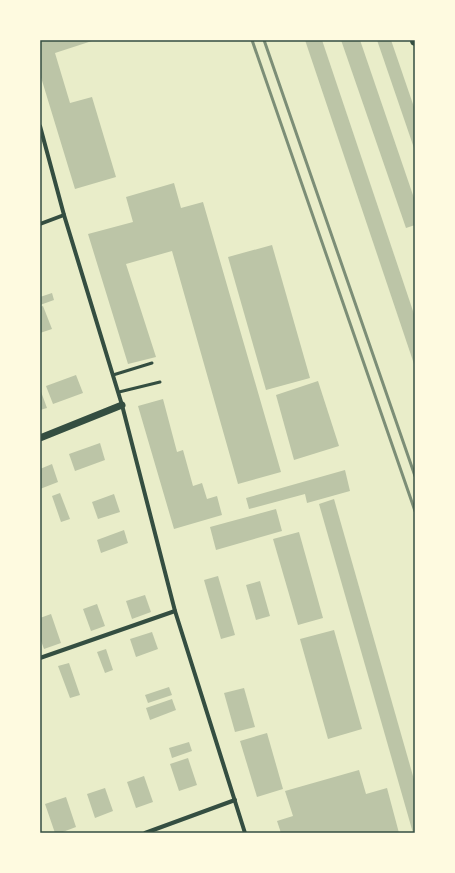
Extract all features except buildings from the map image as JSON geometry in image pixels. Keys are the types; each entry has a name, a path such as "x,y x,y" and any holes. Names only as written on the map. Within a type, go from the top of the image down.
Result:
{"street":[{"path":"40,126 64,215 122,405 175,611 245,833"},
{"path":"40,224 64,215"},
{"path":"40,438 122,405"},
{"path":"40,658 175,611"},
{"path":"145,833 234,800"}],"lane":[{"path":"113,375 152,363"},
{"path":"118,392 160,382"}],"railway":[{"path":"252,40 415,511"},
{"path":"264,40 415,476"}]}
